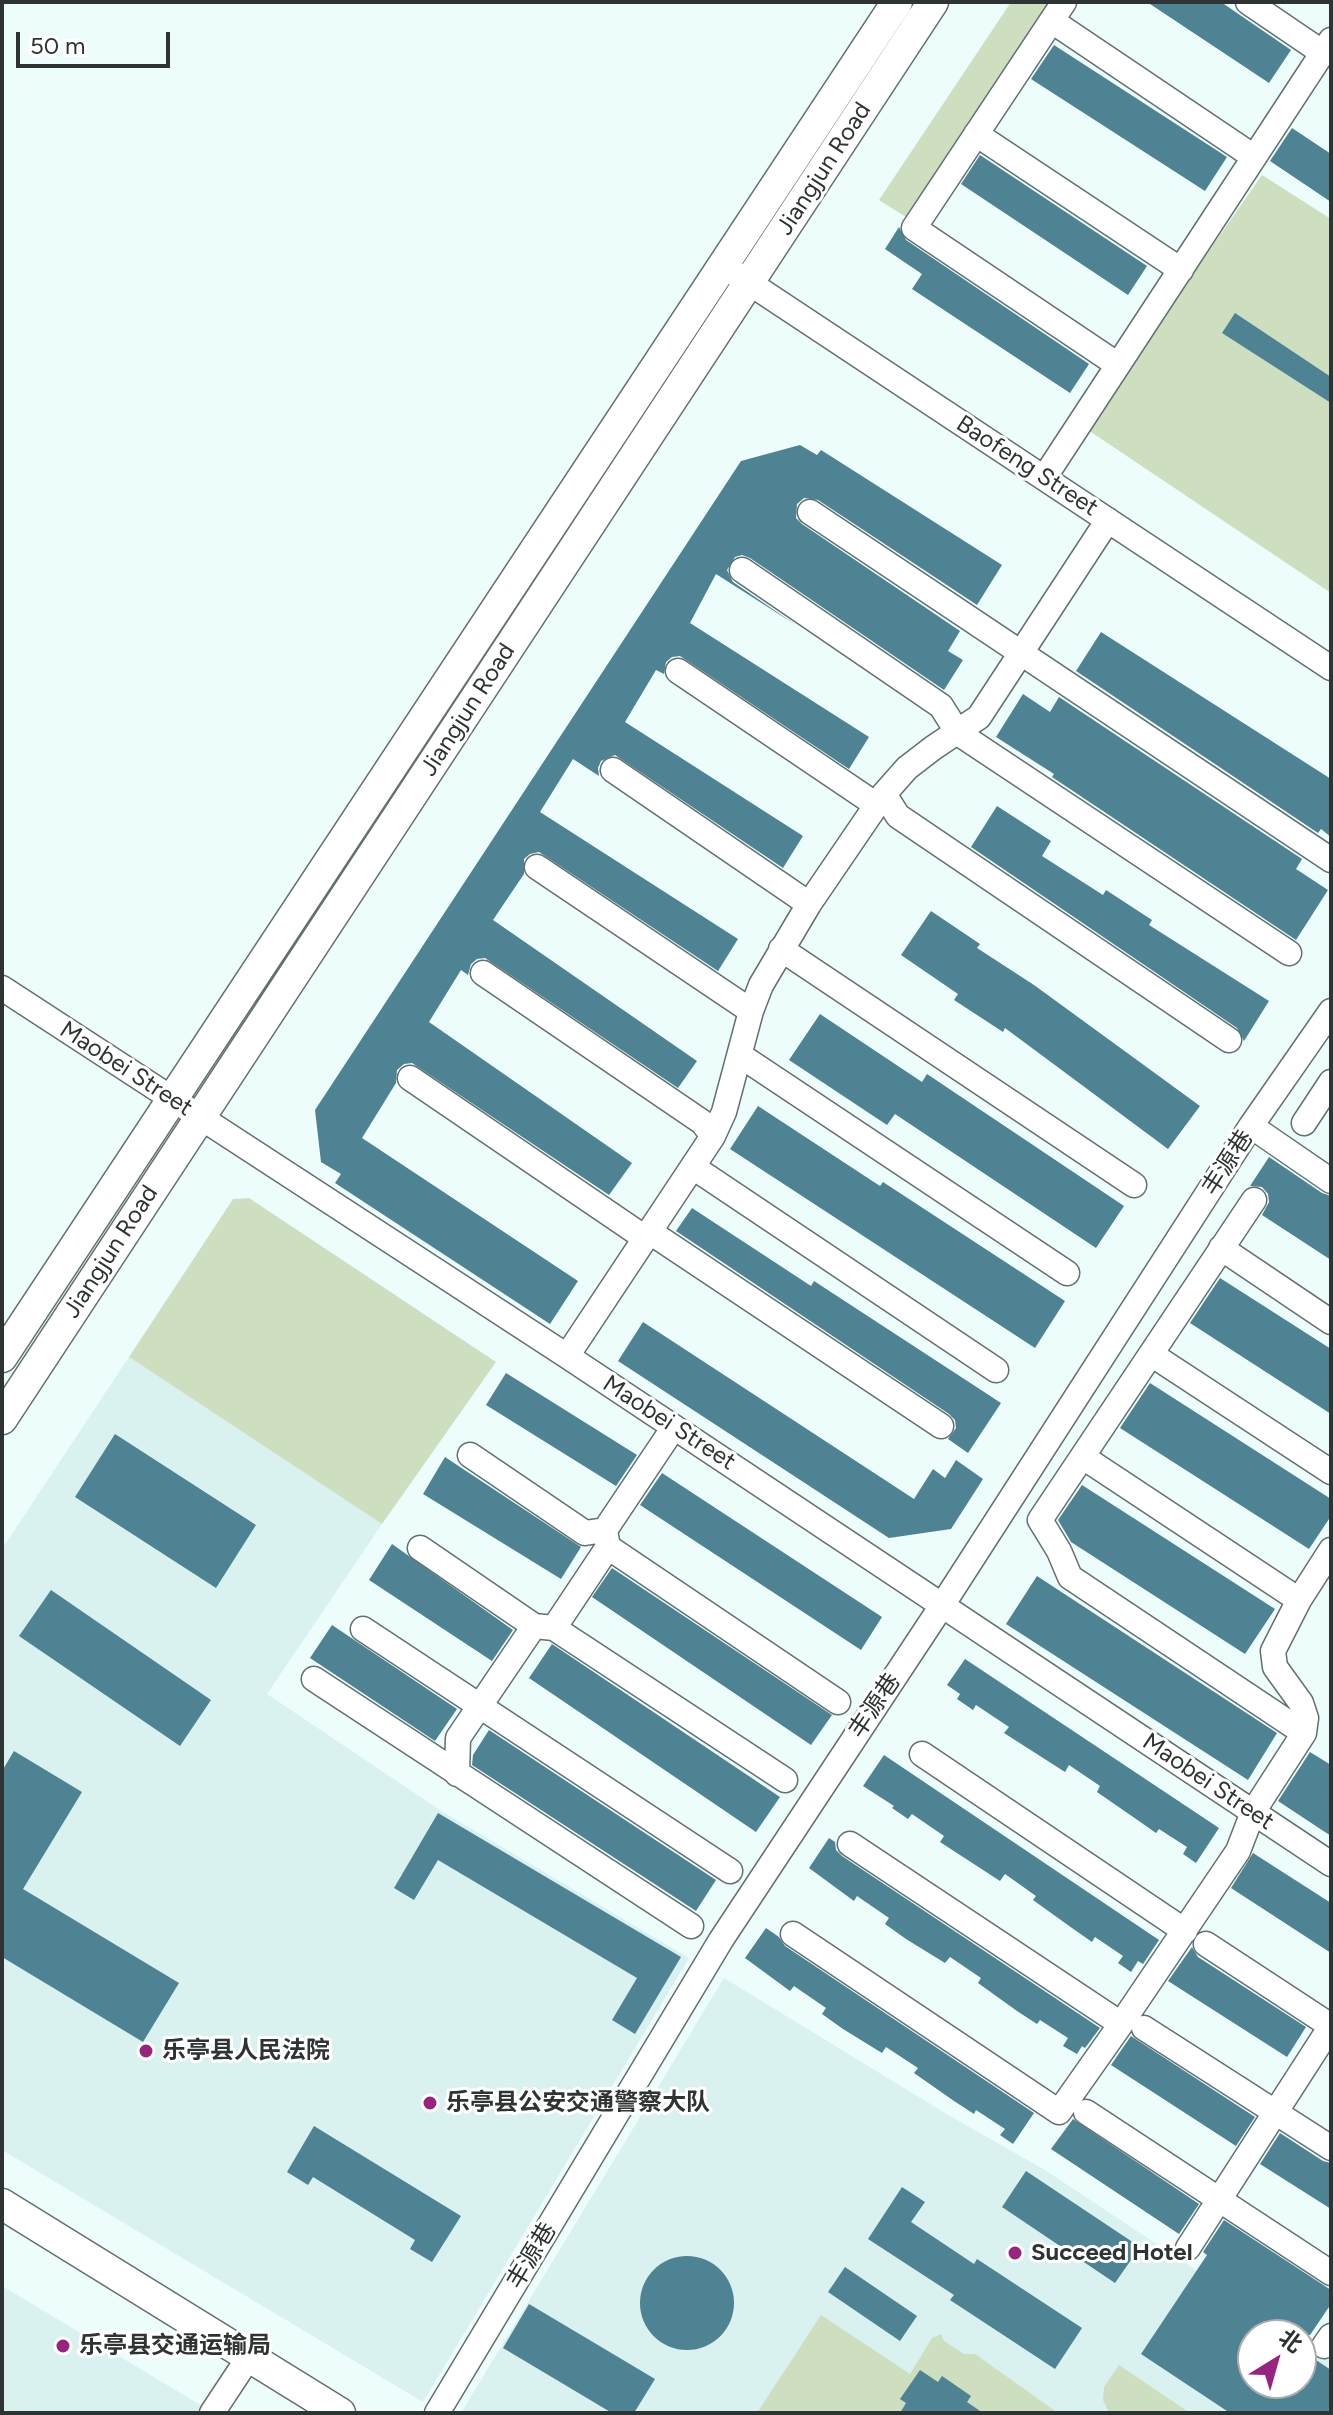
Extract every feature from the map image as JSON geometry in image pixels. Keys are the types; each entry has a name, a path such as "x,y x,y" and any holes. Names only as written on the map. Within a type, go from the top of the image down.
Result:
{"main road":[{"name":"Jiangjun Road","path":"2,1357 897,2"},
{"name":"Jiangjun Road","path":"2,1419 933,2"},
{"path":"2,2204 340,2413"}],"street":[{"path":"1044,478 1327,46 1248,2"},
{"path":"1118,365 914,228 1058,11 1254,157"},
{"path":"976,134 1181,270"},
{"name":"Baofeng Street","path":"723,265 1331,668"},
{"path":"810,512 1331,860"},
{"path":"567,1356 713,1136 724,1112 751,1011 781,949 809,904 880,799 907,768 979,717 1108,520"},
{"path":"742,570 941,706 958,733 1289,953"},
{"path":"678,671 880,799 898,816 1229,1040"},
{"path":"613,770 809,904"},
{"path":"537,867 751,1011"},
{"path":"781,949 1134,1185"},
{"path":"483,973 702,1122 713,1136"},
{"name":"Maobei Street","path":"2,988 567,1356 1331,1864"},
{"name":"丰源巷","path":"437,2413 721,1940 943,1604 1251,1126 1331,1011"},
{"path":"741,1056 1067,1273"},
{"path":"410,1078 941,1426"},
{"path":"1304,1123 1331,1082"},
{"path":"1251,1126 1331,1181"},
{"path":"693,1167 996,1370"},
{"path":"1254,1200 1040,1520 1070,1577 1304,1733"},
{"path":"1221,1248 1331,1322"},
{"path":"1151,1354 1331,1472"},
{"path":"457,1774 458,1738 544,1627 606,1538 674,1427"},
{"path":"470,1455 585,1533 606,1538 838,1702"},
{"path":"1083,1457 1299,1600"},
{"path":"420,1548 785,1780"},
{"path":"793,1934 1059,2112 1133,2026 1195,1937 1238,1851 1253,1812 1304,1733 1306,1718 1301,1703 1275,1667 1273,1651 1299,1600 1331,1550"},
{"path":"363,1629 730,1871"},
{"path":"314,1679 691,1926"},
{"path":"922,1754 1331,2026 1188,2248"},
{"path":"850,1844 1133,2026 1276,2111 1331,2148"},
{"path":"1086,2112 1331,2273"},
{"path":"212,2413 249,2357"}],"shaded area":[{"path":"129,1357 382,1524 267,1694 443,1812 689,1958 423,2402 2,2150 2,1549"},
{"path":"724,1978 950,2116 1045,2170 1270,2319 1237,2319 1237,2399 1317,2399 1317,2350 1331,2359 1331,2413 461,2413"},
{"name":"乐亭县交通运输局","path":"2,2286 202,2406 198,2413 2,2413"}],"green space":[{"path":"1011,2 1055,2 909,219 879,200"},
{"path":"1262,175 1331,219 1331,593 1085,428"},
{"path":"249,1198 496,1362 382,1524 129,1357 233,1199"},
{"path":"821,2315 910,2374 932,2338 941,2334 944,2341 964,2354 975,2354 1058,2413 757,2413"},
{"path":"1119,2365 1190,2413 1109,2413 1103,2400 1104,2387"}],"building":[{"path":"1147,2 1221,2 1291,50 1269,83"},
{"path":"1054,45 1227,157 1205,191 1031,79"},
{"path":"1292,128 1331,154 1331,202 1270,161"},
{"path":"980,155 1147,266 1128,295 961,184"},
{"path":"899,227 906,240 1089,364 1070,393 912,289 922,274 885,249"},
{"path":"1235,313 1331,377 1331,403 1222,333"},
{"path":"800,445 817,455 821,450 1002,565 977,605 818,500 804,498 797,504 796,518 802,524 960,631 948,651 963,660 944,690 750,558 742,555 735,557 727,570 733,582 796,625 716,574 690,623 869,737 849,769 680,656 666,662 664,674 656,670 625,722 803,836 783,868 615,755 601,761 599,776 573,759 540,812 738,939 718,971 539,852 524,859 524,874 493,920 697,1061 678,1088 485,958 471,964 468,975 461,970 429,1022 632,1163 609,1195 412,1063 404,1064 397,1070 396,1083 362,1138 578,1281 550,1324 335,1183 341,1174 321,1162 315,1110 741,461"},
{"path":"1101,632 1331,779 1331,837 1321,829 1318,833 1076,671"},
{"path":"1023,694 1050,712 1059,697 1302,859 1296,869 1328,890 1296,940 996,737"},
{"path":"997,806 1051,841 1042,856 1103,895 1106,890 1152,920 1149,925 1269,1001 1244,1041 1237,1028 971,847"},
{"path":"931,911 980,944 977,948 1034,985 1200,1106 1168,1149 1005,1028 1003,1032 954,1000 958,994 901,955"},
{"path":"820,1014 922,1082 927,1074 1124,1206 1096,1248 895,1114 887,1125 789,1060"},
{"path":"758,1106 880,1186 883,1182 1065,1301 1035,1348 730,1149"},
{"path":"1269,1157 1331,1196 1331,1260 1262,1215 1269,1202 1268,1194 1262,1187 1250,1186"},
{"path":"692,1208 811,1286 814,1281 1001,1403 968,1453 948,1439 956,1428 955,1420 949,1414 676,1231"},
{"path":"1220,1278 1331,1349 1331,1414 1190,1323"},
{"path":"643,1322 914,1499 933,1469 945,1478 956,1460 983,1479 951,1529 889,1538 618,1361"},
{"path":"506,1373 637,1455 616,1486 486,1405"},
{"path":"1150,1383 1331,1499 1331,1516 1309,1549 1120,1428"},
{"path":"115,1434 256,1525 216,1588 75,1497"},
{"path":"445,1457 581,1547 561,1579 423,1494"},
{"path":"662,1473 882,1617 861,1650 640,1505"},
{"path":"1082,1485 1275,1609 1245,1654 1071,1542 1058,1520"},
{"path":"392,1544 513,1630 492,1661 369,1580"},
{"path":"612,1568 832,1715 811,1745 592,1597"},
{"path":"1037,1576 1277,1733 1248,1780 1006,1624"},
{"path":"51,1590 211,1700 180,1746 19,1636"},
{"path":"332,1625 457,1709 435,1741 310,1658"},
{"path":"552,1644 780,1797 756,1832 529,1678"},
{"path":"965,1659 1219,1828 1196,1863 1183,1854 1187,1847 1159,1829 1156,1833 1097,1792 1100,1786 1069,1765 1065,1772 1004,1733 1009,1727 976,1705 973,1710 957,1699 960,1694 947,1685"},
{"path":"489,1730 716,1880 696,1911 472,1765 473,1755"},
{"name":"乐亭县人民法院","path":"14,1751 82,1792 23,1889 179,1983 143,2042 2,1957 2,1771"},
{"path":"1310,1752 1331,1765 1331,1836 1278,1801"},
{"path":"884,1755 1159,1940 1143,1964 1138,1961 1131,1972 1118,1963 1123,1956 1095,1937 1092,1942 1033,1900 1036,1896 1005,1874 1000,1881 940,1842 944,1836 912,1814 908,1819 863,1786"},
{"path":"438,1813 681,1957 635,2034 612,2020 637,1978 438,1860 414,1900 394,1888"},
{"path":"829,1838 835,1842 836,1850 842,1856 1100,2028 1085,2048 1082,2046 1077,2054 1063,2046 1068,2038 1040,2020 1037,2024 1017,2011 978,1983 981,1978 950,1957 945,1963 906,1939 885,1924 889,1918 857,1896 854,1901 809,1868"},
{"path":"1253,1853 1331,1903 1331,1953 1231,1888"},
{"path":"766,1928 779,1937 785,1946 1034,2113 1013,2144 1000,2135 1005,2129 976,2110 974,2114 914,2073 918,2068 886,2047 882,2053 843,2029 822,2014 826,2008 794,1986 790,1991 745,1958"},
{"path":"1192,1947 1198,1957 1306,2027 1287,2057 1168,1981"},
{"path":"1131,2036 1255,2117 1236,2146 1111,2065"},
{"path":"1073,2119 1199,2204 1179,2234 1051,2149"},
{"path":"314,2126 461,2216 432,2262 410,2249 415,2240 313,2177 308,2185 287,2172"},
{"path":"1280,2133 1331,2163 1331,2209 1260,2164"},
{"path":"1026,2171 1140,2247 1115,2283 1002,2207"},
{"path":"902,2187 925,2202 911,2222 974,2264 977,2259 1082,2328 1055,2369 950,2300 954,2295 868,2239"},
{"path":"1224,2220 1331,2290 1331,2304 1317,2325 1317,2319 1237,2319 1237,2399 1317,2399 1317,2361 1331,2370 1331,2413 1230,2413 1141,2354 1207,2255 1203,2252"},
{"path":"687,2256 705,2260 720,2270 730,2285 734,2303 730,2321 720,2336 705,2346 687,2350 669,2346 654,2336 644,2321 640,2303 644,2285 654,2270 669,2260"},
{"path":"845,2267 917,2316 900,2341 828,2292"},
{"path":"529,2304 655,2379 634,2413 612,2413 503,2348"},
{"path":"920,2370 938,2382 942,2376 971,2396 967,2402 983,2413 900,2413 906,2403 900,2399"}],"place":[{"name":"乐亭县人民法院","path":"146,2051"},
{"name":"乐亭县公安交通警察大队","path":"430,2103"},
{"name":"Succeed Hotel","path":"1015,2253"},
{"name":"乐亭县交通运输局","path":"63,2346"}]}
